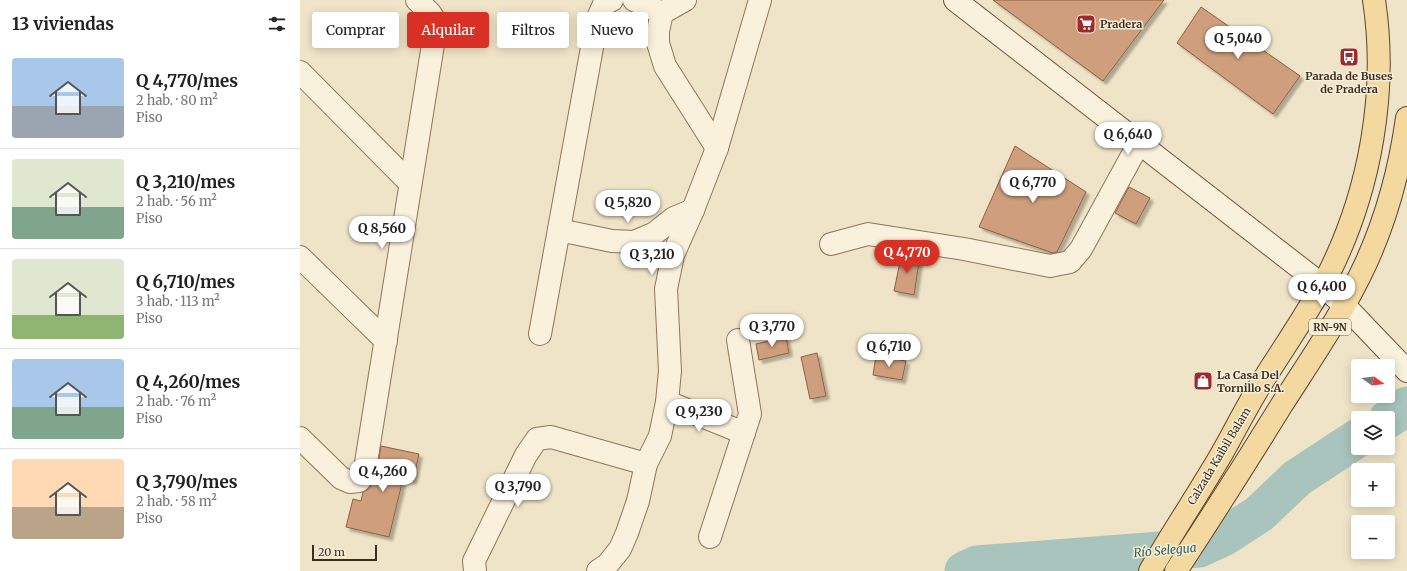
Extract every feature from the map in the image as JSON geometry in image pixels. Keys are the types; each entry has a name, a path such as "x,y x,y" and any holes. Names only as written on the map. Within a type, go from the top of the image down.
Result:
{"main road":[{"name":"Calzada Kaibil Balam","path":"1150,571 1221,455 1256,392 1322,285 1347,232 1368,161 1377,106 1378,49 1374,0"},
{"name":"RN-9N","path":"1176,571 1344,305 1366,264 1380,229 1396,180 1407,118"}],"street":[{"path":"300,438 341,478 350,482 359,481 364,475 436,22 430,13 417,0"},
{"path":"540,334 597,20 604,4 612,0"},
{"path":"634,0 662,13"},
{"path":"685,0 662,13 658,31 658,43 665,66 717,148"},
{"path":"598,571 607,565 620,549 638,501 646,464 660,436 667,402 670,371 666,289 673,255 693,210 717,148 760,0"},
{"path":"955,0 1322,285 1344,305 1407,371"},
{"path":"300,72 410,183"},
{"path":"831,244 868,234 964,249 1050,266 1070,262 1081,249 1139,143"},
{"path":"559,230 612,241 634,242 656,233 674,218 693,210"},
{"path":"300,257 386,341"},
{"path":"710,537 750,414 738,340"},
{"path":"667,402 744,433"},
{"path":"475,571 474,561 526,455 537,439 551,437 646,464"}],"building":[{"name":"Pradera","path":"993,0 1164,0 1103,81"},
{"path":"1201,7 1300,76 1273,114 1177,43"},
{"path":"1015,146 1086,192 1057,252 1053,253 979,227"},
{"path":"1129,187 1150,198 1136,224 1115,213"},
{"path":"902,252 920,255 914,295 894,291"},
{"path":"786,337 789,353 759,360 756,344"},
{"path":"817,353 826,396 810,399 801,357"},
{"path":"876,356 906,361 902,380 873,375"},
{"path":"381,446 419,454 413,481 403,479 389,537 346,527 353,499 361,501 363,492 369,489 376,477"}],"waterway":[{"name":"Río Selegua","path":"1395,414 1407,406"},
{"name":"Río Selegua","path":"964,571 977,565 1199,548 1225,536 1259,514 1297,478 1351,443"}],"place":[{"name":"Pradera","path":"1086,24"},
{"name":"Parada de Buses de Pradera","path":"1349,57"},
{"name":"La Casa Del Tornillo S.A.","path":"1203,381"}]}
